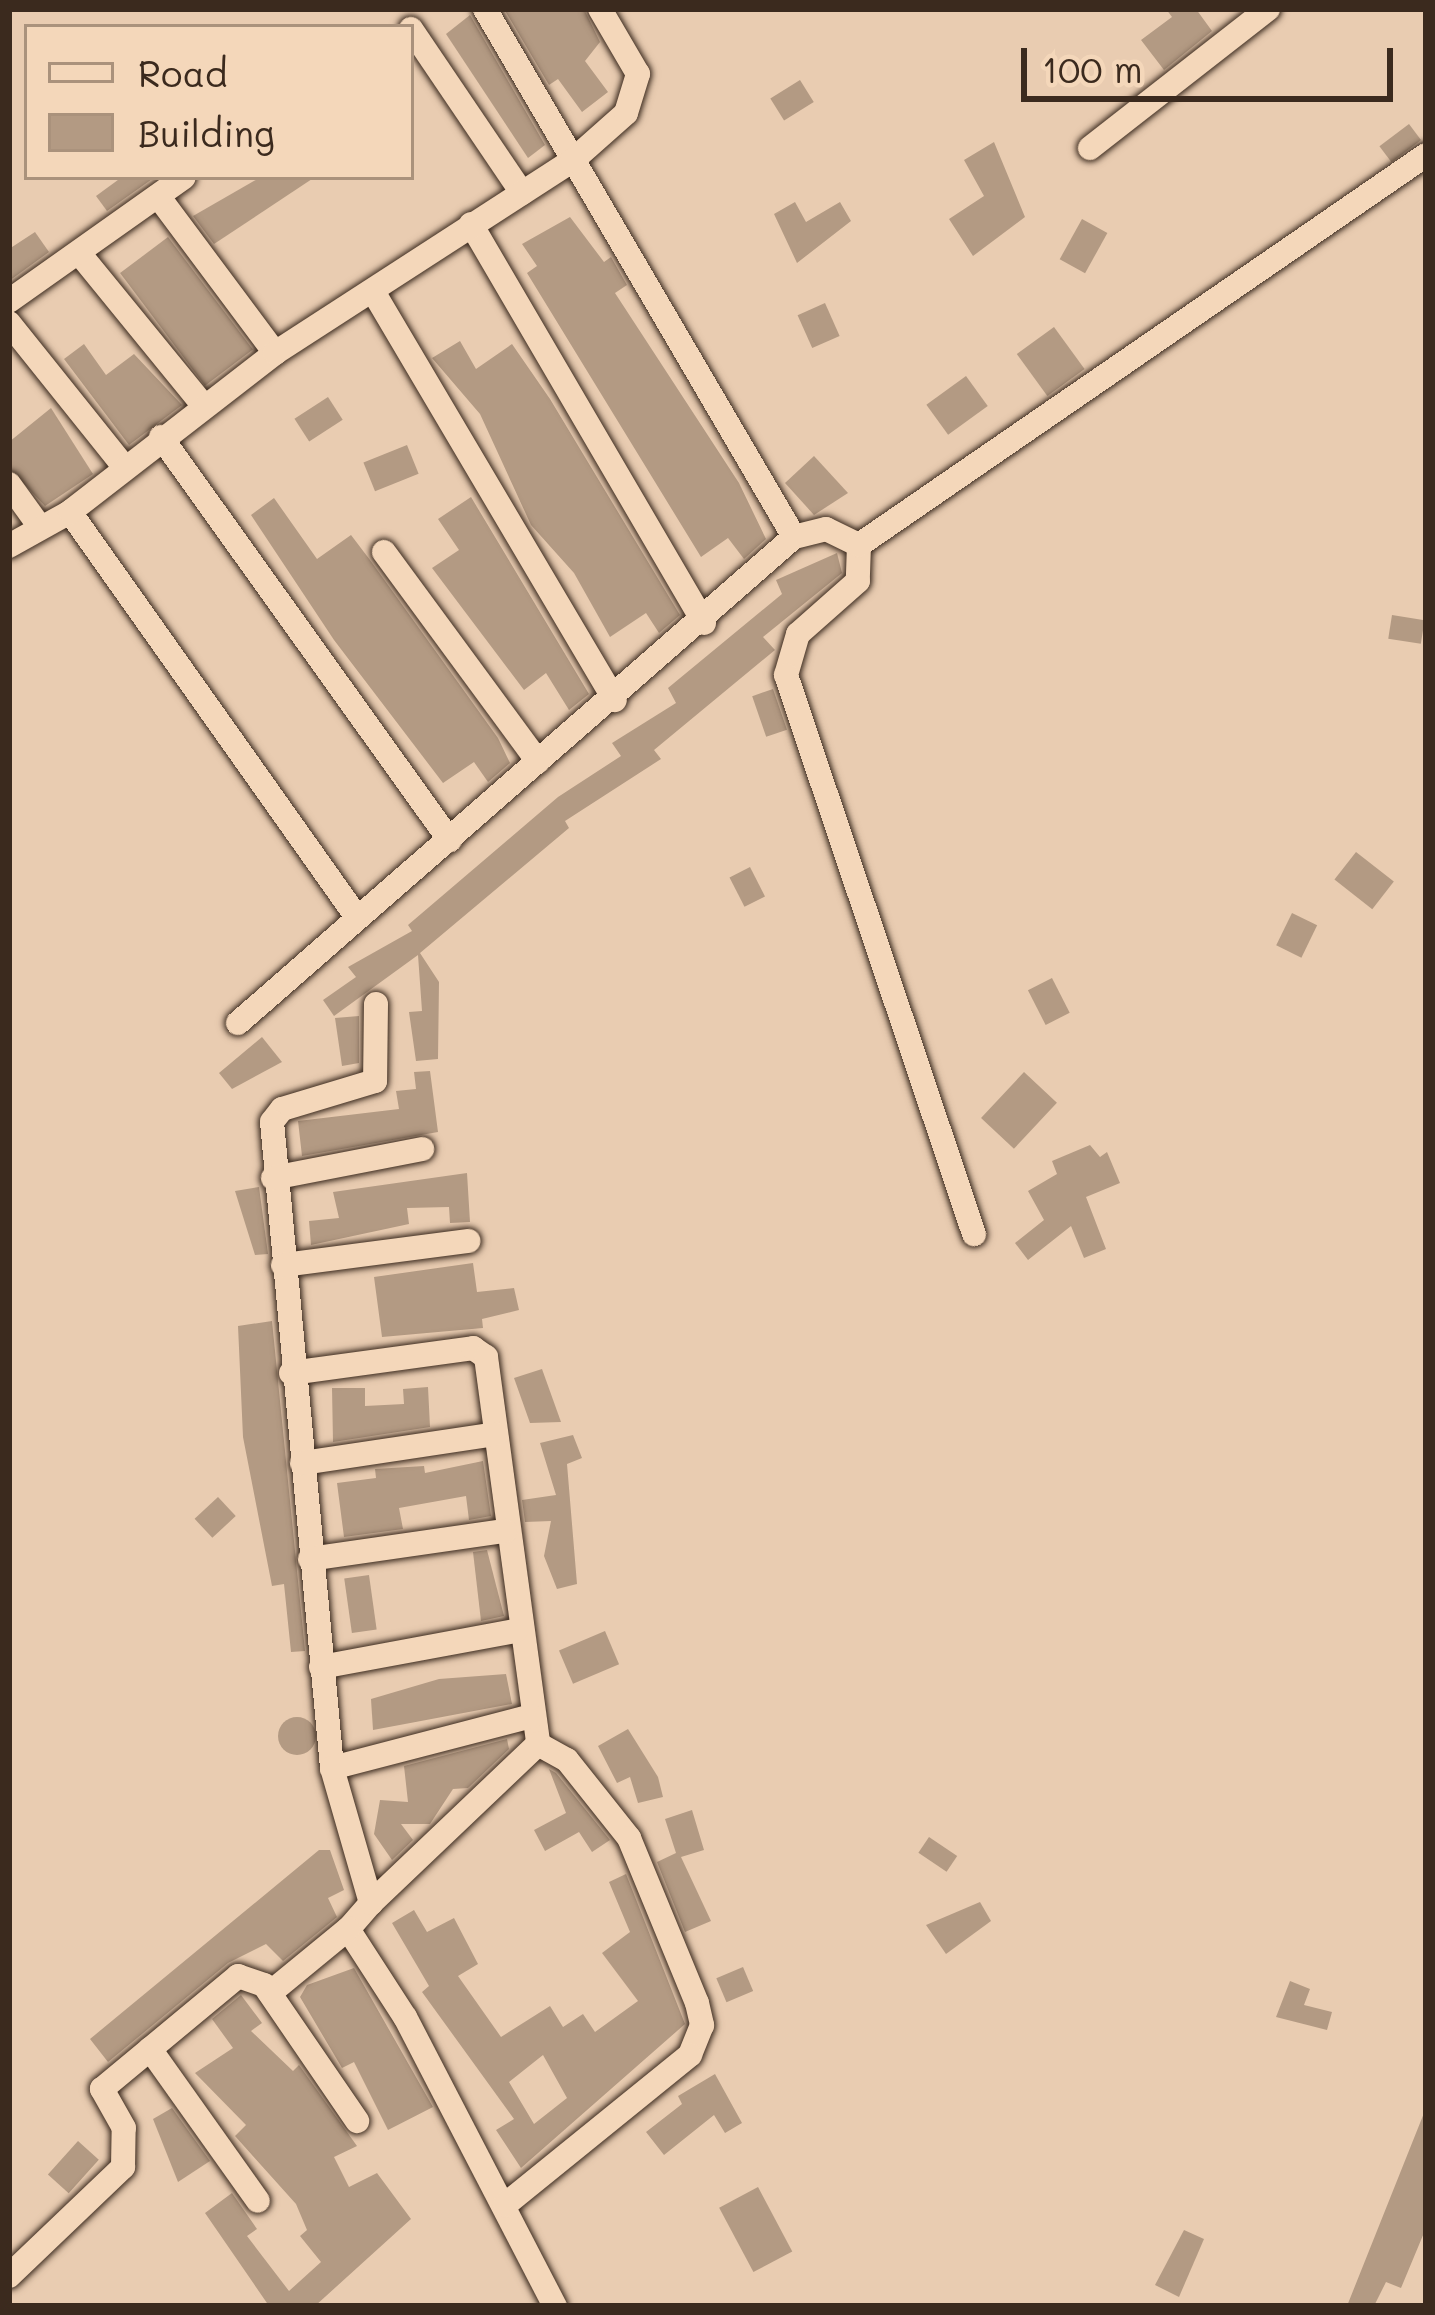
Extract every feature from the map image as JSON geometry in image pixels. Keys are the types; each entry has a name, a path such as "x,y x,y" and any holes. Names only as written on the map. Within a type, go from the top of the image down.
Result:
{"street":[{"path":"485,9 794,537"},
{"path":"9,546 70,512 122,464 275,353 572,161 626,113 640,86 600,9"},
{"path":"1090,148 1268,9"},
{"path":"414,37 522,193"},
{"path":"859,545 1426,155"},
{"path":"9,302 180,180"},
{"path":"158,196 275,353"},
{"path":"471,224 704,622"},
{"path":"79,253 204,406"},
{"path":"374,293 615,700"},
{"path":"9,323 122,464"},
{"path":"160,436 450,840"},
{"path":"9,484 40,527"},
{"path":"70,512 355,915"},
{"path":"238,1023 355,915 615,700 794,537 826,529 859,545"},
{"path":"859,545 859,581 798,634 786,675 974,1234"},
{"path":"384,552 538,762"},
{"path":"371,1903 332,1768 273,1178 278,1111 375,1081 376,1004"},
{"path":"273,1178 422,1149"},
{"path":"283,1265 469,1241"},
{"path":"291,1373 473,1348 486,1357 515,1631 538,1744 567,1760 629,1838 702,2025 690,2055 505,2205"},
{"path":"302,1463 496,1434"},
{"path":"310,1558 506,1531"},
{"path":"321,1667 515,1631"},
{"path":"332,1768 531,1716"},
{"path":"270,1993 348,1930 538,1744"},
{"path":"348,1930 505,2205 556,2306"},
{"path":"9,2276 123,2167 124,2128 102,2090 238,1976 253,1975 270,1993 357,2121"},
{"path":"150,2049 258,2201"}],"building":[{"path":"504,9 584,9 600,42 585,61 608,92 582,112 558,79 549,85"},
{"path":"1166,9 1196,9 1212,31 1164,70 1141,40 1172,17"},
{"path":"470,15 545,145 528,158 446,34"},
{"path":"800,80 814,102 784,121 770,99"},
{"path":"1409,124 1421,140 1391,162 1379,146"},
{"path":"994,142 1025,217 973,256 949,219 984,196 964,160"},
{"path":"118,180 151,180 107,211 96,196"},
{"path":"256,180 310,180 214,244 193,216"},
{"path":"795,202 806,222 840,202 851,221 797,263 774,214"},
{"path":"570,217 604,262 611,257 627,285 615,293 739,483 766,539 744,559 728,538 701,557 527,273 537,266 522,244"},
{"path":"1082,219 1107,233 1085,273 1060,259"},
{"path":"35,232 49,252 9,281 9,249"},
{"path":"168,237 253,350 205,386 120,273"},
{"path":"825,303 840,336 812,348 798,315"},
{"path":"1054,327 1085,369 1047,396 1017,354"},
{"path":"460,341 476,369 512,344 550,399 680,615 659,633 646,613 610,637 574,573 531,525 480,414 432,358"},
{"path":"84,344 106,375 134,354 182,405 129,445 64,359"},
{"path":"966,376 988,406 948,435 926,405"},
{"path":"328,397 343,420 309,441 294,419"},
{"path":"51,408 93,474 45,506 9,468 9,442"},
{"path":"407,445 419,474 375,491 363,463"},
{"path":"814,456 848,493 814,515 785,483"},
{"path":"471,497 589,694 569,710 546,673 524,690 432,568 459,550 438,519"},
{"path":"274,498 317,559 351,535 370,560 498,738 510,763 488,782 474,762 443,783 334,640 251,515"},
{"path":"837,553 842,573 763,637 775,650 654,750 661,759 565,821 569,828 420,953 439,982 438,1059 416,1061 409,1012 422,1011 418,955 334,1016 323,1000 356,977 348,967 412,931 408,925 558,797 621,756 612,743 676,703 668,688 782,594 776,580"},
{"path":"1392,615 1425,620 1421,644 1388,639"},
{"path":"773,689 787,730 766,737 752,696"},
{"path":"1356,852 1394,882 1372,909 1334,880"},
{"path":"750,867 765,896 744,907 730,877"},
{"path":"1292,913 1317,925 1301,958 1276,945"},
{"path":"1052,978 1070,1013 1046,1025 1028,990"},
{"path":"359,1016 359,1063 342,1066 335,1018"},
{"path":"262,1037 282,1062 232,1089 219,1073"},
{"path":"430,1071 438,1132 302,1156 298,1121 399,1109 396,1091 416,1089 414,1072"},
{"path":"1024,1072 1057,1103 1014,1149 981,1118"},
{"path":"1090,1145 1100,1157 1107,1152 1120,1183 1086,1197 1106,1249 1084,1258 1071,1226 1028,1260 1015,1243 1044,1220 1028,1191 1057,1174 1052,1161"},
{"path":"467,1173 470,1222 450,1223 449,1207 407,1208 409,1224 311,1245 309,1221 339,1218 333,1192"},
{"path":"259,1187 268,1254 255,1255 235,1191"},
{"path":"473,1263 477,1292 514,1288 519,1310 482,1319 483,1328 382,1337 374,1277"},
{"path":"272,1321 305,1651 291,1652 284,1584 272,1586 243,1437 238,1326"},
{"path":"542,1369 561,1422 530,1423 514,1378"},
{"path":"428,1387 430,1427 333,1442 332,1388 365,1388 365,1406 404,1404 403,1389"},
{"path":"573,1435 582,1458 567,1464 577,1584 557,1589 544,1556 551,1521 525,1522 522,1500 556,1495 540,1443"},
{"path":"483,1461 491,1516 469,1520 466,1496 399,1508 403,1529 344,1537 337,1483 376,1478 375,1469 424,1466 425,1473"},
{"path":"218,1497 236,1516 212,1538 195,1519"},
{"path":"487,1550 504,1616 481,1621 473,1552"},
{"path":"369,1575 377,1629 352,1633 344,1578"},
{"path":"605,1631 619,1664 573,1684 559,1651"},
{"path":"506,1674 512,1704 373,1730 371,1699 439,1679"},
{"path":"297,1717 311,1722 316,1736 311,1750 297,1755 283,1750 278,1736 283,1722"},
{"path":"628,1729 658,1777 663,1797 638,1803 630,1777 617,1783 598,1746"},
{"path":"507,1739 509,1749 468,1788 453,1789 430,1824 401,1824 413,1840 392,1860 374,1834 380,1800 408,1802 404,1766"},
{"path":"549,1769 610,1840 592,1852 579,1832 545,1851 534,1830 566,1813"},
{"path":"692,1810 704,1850 681,1857 711,1921 685,1932 657,1862 676,1853 665,1819"},
{"path":"929,1837 957,1856 947,1872 918,1853"},
{"path":"319,1850 330,1850 344,1890 328,1898 337,1917 283,1961 266,1944 228,1963 108,2062 90,2039"},
{"path":"626,1874 685,2024 521,2168 496,2130 514,2119 422,1992 429,1986 392,1923 414,1910 427,1932 454,1918 478,1964 458,1976 501,2037 550,2006 563,2027 583,2014 595,2032 638,2001 602,1953 630,1932 609,1882","holes":["543,2055 567,2098 534,2124 509,2082"]},
{"path":"980,1902 991,1921 946,1954 926,1925"},
{"path":"743,1967 753,1991 726,2002 716,1978"},
{"path":"354,1968 433,2107 388,2130 354,2062 342,2068 300,1997 307,1985"},
{"path":"1290,1981 1310,1989 1304,2005 1332,2012 1327,2030 1276,2017"},
{"path":"241,1995 262,2023 251,2031 293,2071 299,2065 357,2146 334,2157 349,2187 377,2173 411,2219 315,2306 269,2306 205,2213 232,2193 257,2229 247,2236 289,2291 321,2262 300,2236 307,2230 296,2204 235,2136 246,2125 195,2073 233,2048 212,2019"},
{"path":"715,2074 742,2123 725,2133 714,2115 664,2155 646,2132 682,2104 678,2096"},
{"path":"172,2108 210,2161 178,2182 153,2119"},
{"path":"1426,2108 1426,2228 1401,2288 1386,2282 1374,2306 1347,2306"},
{"path":"78,2141 99,2160 69,2193 48,2174"},
{"path":"758,2187 792,2251 753,2272 719,2208"},
{"path":"1184,2230 1204,2239 1179,2297 1155,2285"}]}
